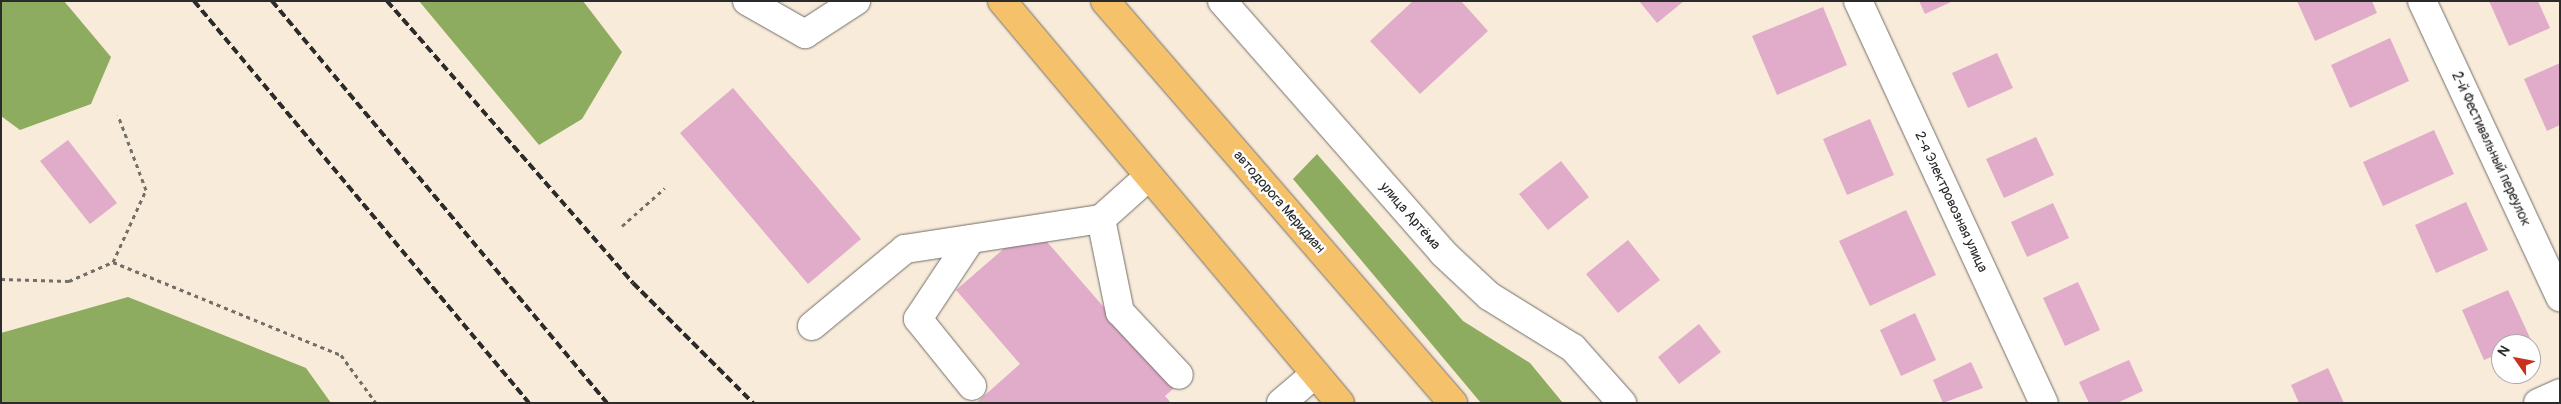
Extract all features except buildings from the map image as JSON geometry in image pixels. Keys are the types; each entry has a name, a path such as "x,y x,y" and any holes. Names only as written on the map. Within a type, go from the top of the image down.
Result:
{"main road":[{"path":"1002,1 1148,177 1340,403"},
{"name":"автодорога Меридиан","path":"1105,1 1453,403"}],"street":[{"path":"747,1 805,34 856,1"},
{"name":"улица Артёма","path":"1222,1 1443,252 1489,296 1573,348 1622,403"},
{"name":"2-я Электровозная улица","path":"1858,1 2044,403"},
{"name":"2-й Фестивальный переулок","path":"2422,1 2560,297"},
{"path":"812,326 905,249 1100,219 1148,177"},
{"path":"1100,219 1120,312 1179,375"},
{"path":"970,239 918,319 972,386"},
{"path":"1281,403 1315,374"},
{"path":"2538,403 2560,393"}],"path":[{"path":"1,279 69,281 114,262 146,190 118,114"},
{"path":"622,226 666,188"},
{"path":"114,262 341,355 376,403"}],"green space":[{"path":"1,1 64,1 111,57 91,104 20,130 1,116"},
{"path":"419,1 583,1 622,52 582,119 539,145"},
{"path":"1317,154 1463,321 1530,363 1563,403 1481,403 1293,179"},
{"path":"128,297 306,368 331,403 1,403 1,333"}],"railway":[{"path":"194,1 529,403"},
{"path":"272,1 607,403"},
{"path":"387,1 633,283 753,403"}]}
